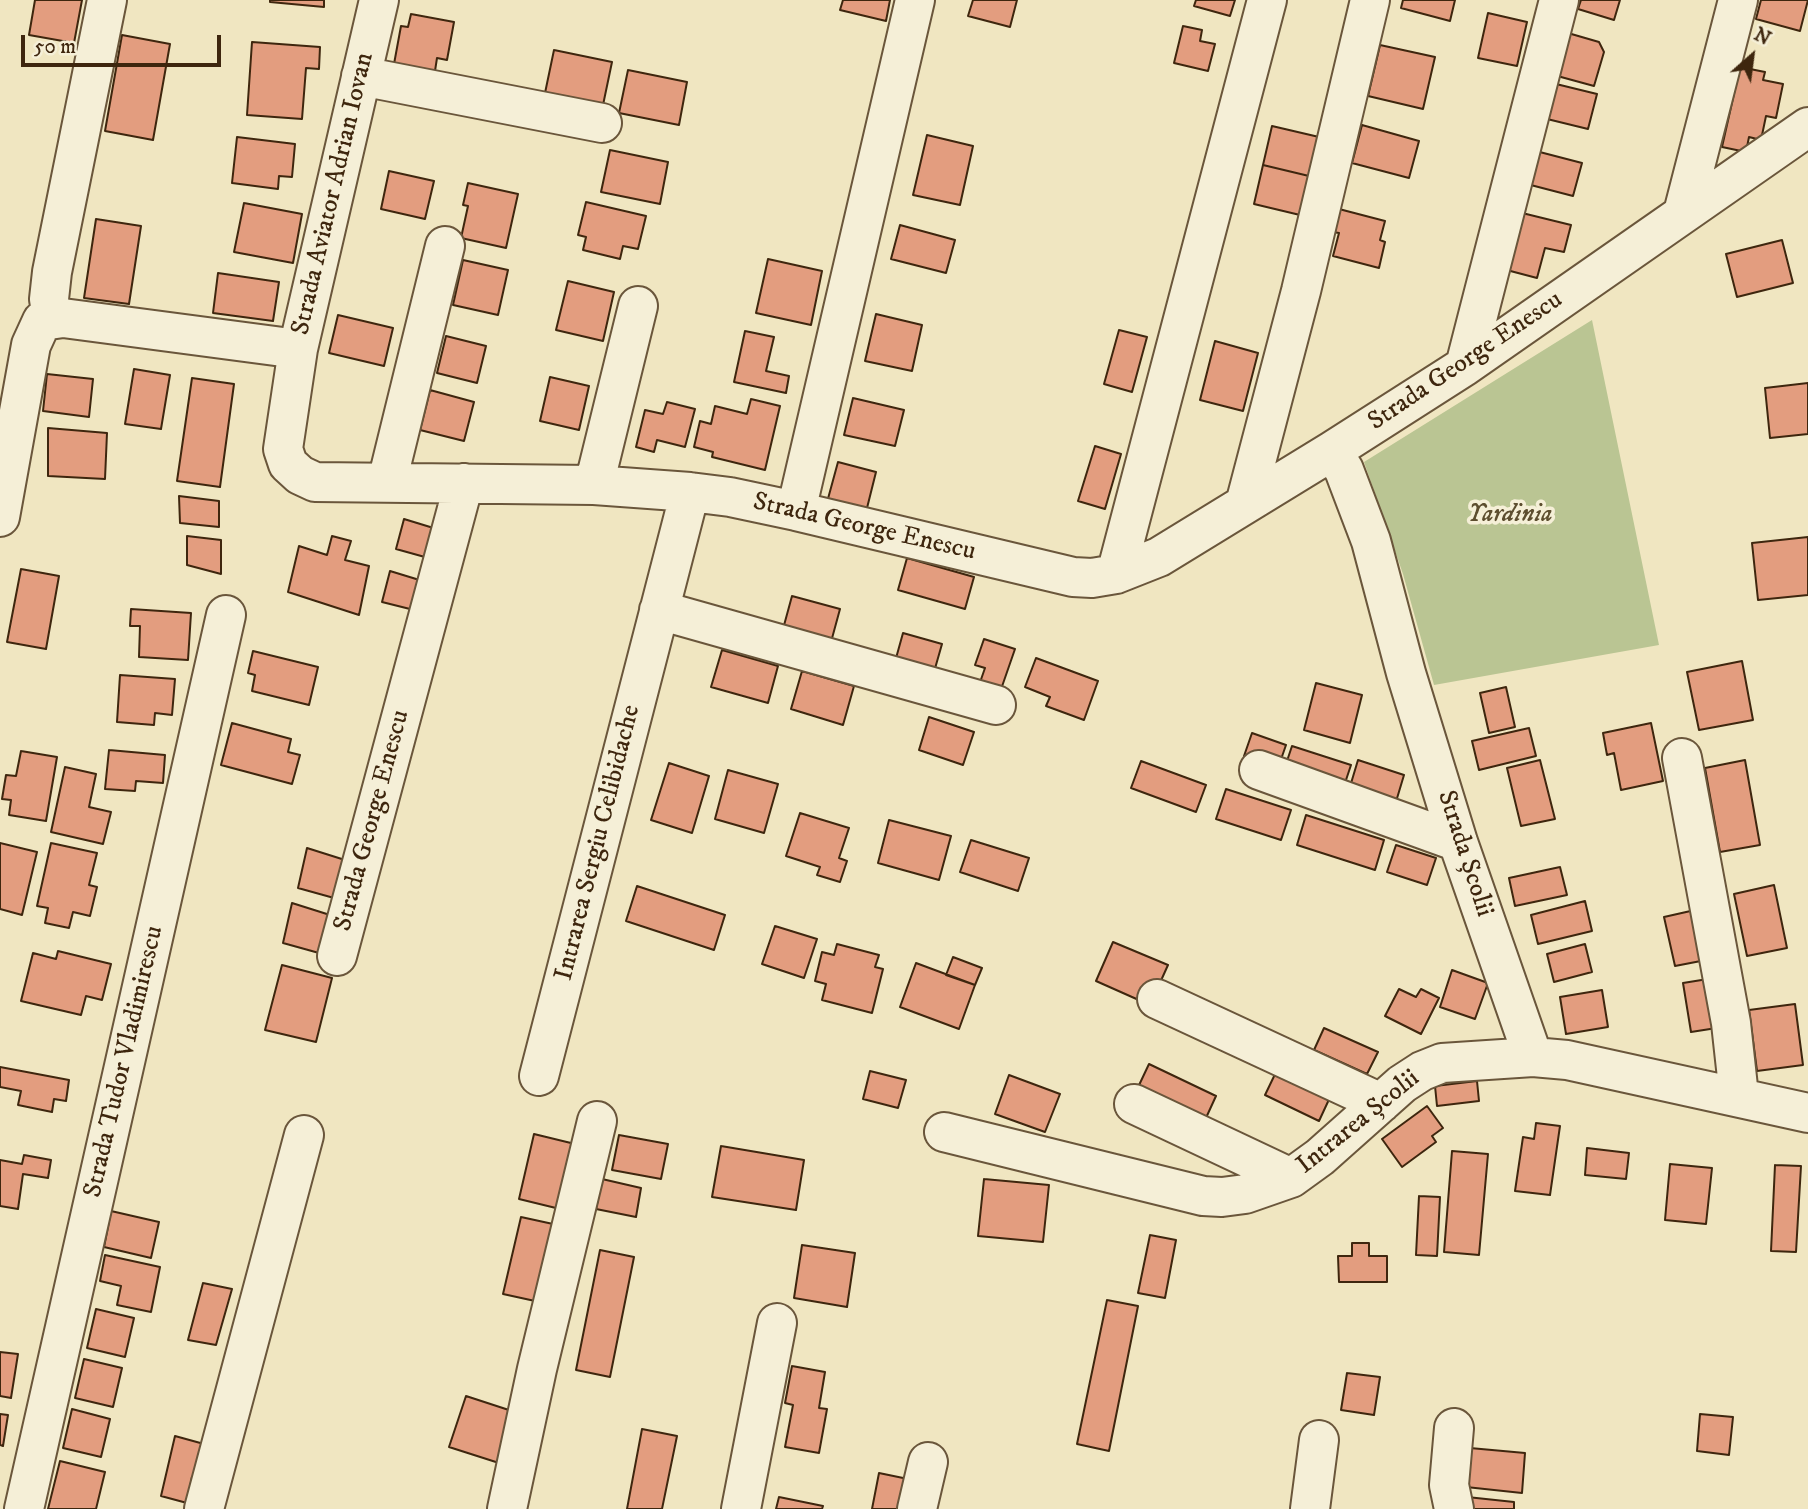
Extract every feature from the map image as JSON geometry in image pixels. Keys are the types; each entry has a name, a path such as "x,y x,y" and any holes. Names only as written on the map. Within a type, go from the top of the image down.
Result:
{"street":[{"path":"1,509 31,345 42,321 52,318 49,299 52,272 107,0"},
{"name":"Strada Aviator Adrian Iovan","path":"52,318 298,349 379,0"},
{"path":"796,511 915,0"},
{"path":"1116,575 1267,0"},
{"path":"1245,504 1301,291 1370,0"},
{"path":"1465,366 1559,0"},
{"path":"1683,213 1738,0"},
{"path":"361,76 602,123"},
{"name":"Strada George Enescu","path":"298,349 283,449 288,464 300,475 315,482 594,485 690,492 730,497 796,511 1073,577 1116,575 1159,557 1465,366 1808,127"},
{"path":"387,482 445,246"},
{"path":"594,485 638,306"},
{"name":"Strada Școlii","path":"1332,451 1344,470 1371,541 1406,673 1458,842 1533,1057"},
{"name":"Strada George Enescu","path":"337,956 464,483"},
{"name":"Intrarea Sergiu Celibidache","path":"539,1076 690,492"},
{"path":"659,610 996,705"},
{"name":"Strada Tudor Vladimirescu","path":"24,1509 226,615"},
{"path":"1682,758 1731,1023 1739,1096"},
{"path":"1259,770 1458,842"},
{"path":"1157,999 1381,1102"},
{"path":"1533,1057 1567,1060 1808,1113"},
{"name":"Intrarea Școlii","path":"944,1132 1203,1196 1222,1197 1245,1194 1291,1178 1320,1157 1402,1084 1422,1071 1442,1063 1533,1057"},
{"path":"1134,1104 1291,1178"},
{"path":"507,1509 537,1369 597,1121"},
{"path":"204,1509 304,1135"},
{"path":"741,1509 777,1323"},
{"path":"1454,1428 1450,1464 1454,1509"},
{"path":"1310,1509 1319,1440"},
{"path":"917,1509 928,1462"}],"green space":[{"name":"Yardinia","path":"1592,320 1659,645 1434,685 1403,574 1364,462"}],"building":[{"path":"35,0 82,0 74,43 29,35"},
{"path":"324,0 324,7 270,2"},
{"path":"843,0 890,0 886,21 840,10"},
{"path":"973,0 1017,0 1010,27 968,16"},
{"path":"1196,0 1235,0 1230,16 1194,6"},
{"path":"1403,0 1455,0 1450,21 1401,8"},
{"path":"1581,0 1620,0 1614,20 1578,9"},
{"path":"1761,0 1808,0 1800,31 1756,19"},
{"path":"1488,13 1527,22 1517,66 1478,58"},
{"path":"411,14 454,22 447,60 437,58 435,71 394,64 401,26 408,27"},
{"path":"1183,26 1202,30 1200,41 1215,44 1208,71 1174,63"},
{"path":"1561,31 1599,42 1604,52 1594,86 1550,74"},
{"path":"122,35 170,44 153,140 105,131"},
{"path":"252,42 320,47 319,69 306,68 302,119 247,115"},
{"path":"1380,45 1435,57 1423,109 1368,96"},
{"path":"554,50 612,62 603,105 545,93"},
{"path":"1740,67 1765,72 1763,80 1783,84 1776,118 1766,116 1761,140 1749,137 1746,152 1722,147"},
{"path":"628,70 687,82 679,125 619,113"},
{"path":"1552,83 1597,94 1588,129 1543,118"},
{"path":"1362,125 1419,141 1409,178 1352,163"},
{"path":"1272,126 1319,137 1309,176 1263,165"},
{"path":"927,135 973,146 960,205 913,195"},
{"path":"237,137 295,144 292,177 279,176 278,189 232,183"},
{"path":"610,150 668,162 660,204 601,192"},
{"path":"1532,150 1582,163 1573,196 1523,183"},
{"path":"1263,165 1309,176 1300,215 1254,204"},
{"path":"389,171 434,181 425,219 381,209"},
{"path":"468,183 518,194 506,248 461,238 468,206 463,205"},
{"path":"586,202 646,216 638,249 623,246 620,259 583,250 586,237 578,235"},
{"path":"244,203 302,214 293,263 234,252"},
{"path":"1339,209 1385,221 1380,240 1385,242 1379,268 1333,256 1339,233 1333,232"},
{"path":"1514,211 1571,225 1564,252 1545,248 1537,278 1499,268"},
{"path":"96,219 141,226 129,304 84,298"},
{"path":"900,225 955,240 946,273 891,259"},
{"path":"1782,240 1793,283 1737,297 1726,254"},
{"path":"768,259 822,271 811,325 756,313"},
{"path":"463,260 508,270 498,315 453,305"},
{"path":"218,273 279,282 273,321 213,313"},
{"path":"568,281 614,292 603,341 556,330"},
{"path":"876,314 922,325 912,371 865,361"},
{"path":"338,315 393,328 384,366 329,353"},
{"path":"1119,330 1147,337 1132,392 1104,384"},
{"path":"745,331 774,337 766,371 789,376 786,393 734,382"},
{"path":"446,336 486,346 477,383 437,373"},
{"path":"1215,341 1258,353 1243,411 1200,400"},
{"path":"134,369 170,375 161,429 125,424"},
{"path":"47,374 93,379 89,417 43,411"},
{"path":"550,377 589,386 579,430 540,421"},
{"path":"192,378 234,384 220,487 177,481"},
{"path":"1808,383 1808,434 1770,438 1765,388"},
{"path":"430,390 474,402 464,441 420,430"},
{"path":"853,398 904,410 895,446 844,435"},
{"path":"751,399 780,406 765,470 712,457 713,452 694,447 700,421 711,424 715,406 747,414"},
{"path":"667,402 695,409 685,447 657,440 654,452 636,447 645,410 663,414"},
{"path":"48,428 107,433 105,479 48,476"},
{"path":"1095,446 1121,454 1105,509 1078,501"},
{"path":"838,462 876,472 865,516 826,506"},
{"path":"179,496 219,501 219,527 180,523"},
{"path":"404,519 440,530 432,559 396,549"},
{"path":"187,536 221,540 221,574 187,565"},
{"path":"332,536 351,541 345,560 369,566 359,615 288,592 299,546 327,555"},
{"path":"1808,537 1808,595 1758,600 1752,543"},
{"path":"907,558 974,577 965,609 898,590"},
{"path":"21,569 59,576 46,649 7,642"},
{"path":"390,571 426,582 418,611 382,602"},
{"path":"792,596 840,609 831,642 783,629"},
{"path":"131,609 191,613 188,660 139,657 140,626 130,626"},
{"path":"903,633 942,644 932,679 893,669"},
{"path":"984,639 1015,649 998,698 977,691 985,668 975,665"},
{"path":"722,650 778,666 768,703 711,687"},
{"path":"253,651 318,667 309,705 252,691 255,675 248,673"},
{"path":"1036,658 1098,681 1084,720 1046,706 1050,697 1025,687"},
{"path":"1742,661 1753,720 1699,730 1687,672"},
{"path":"802,671 854,686 843,725 791,709"},
{"path":"120,675 175,679 172,715 155,713 154,725 117,722"},
{"path":"1316,683 1362,695 1350,743 1304,730"},
{"path":"1506,687 1515,727 1489,733 1480,693"},
{"path":"929,717 974,732 963,765 919,750"},
{"path":"232,723 291,739 288,752 300,755 292,784 221,765"},
{"path":"1651,723 1663,781 1621,790 1614,753 1607,755 1603,733"},
{"path":"1529,728 1536,756 1479,770 1472,741"},
{"path":"1252,733 1286,745 1278,768 1244,756"},
{"path":"1292,746 1351,765 1343,789 1284,770"},
{"path":"109,750 165,755 163,783 136,781 135,791 105,789"},
{"path":"21,751 57,757 46,821 9,815 11,800 2,799 6,775 16,776"},
{"path":"1358,760 1404,775 1395,805 1349,790"},
{"path":"1540,760 1555,819 1521,826 1507,768"},
{"path":"1745,760 1760,845 1720,852 1705,768"},
{"path":"1141,761 1206,785 1196,812 1131,788"},
{"path":"669,763 709,776 692,833 651,820"},
{"path":"65,767 96,774 89,807 111,812 103,844 51,832"},
{"path":"728,770 778,784 764,833 715,819"},
{"path":"1226,789 1291,810 1281,840 1216,819"},
{"path":"800,813 849,828 839,858 847,861 840,882 817,875 820,867 786,856"},
{"path":"1306,815 1384,840 1375,870 1297,845"},
{"path":"889,820 951,836 939,880 878,863"},
{"path":"971,840 1029,858 1018,891 960,872"},
{"path":"0,843 37,852 22,915 0,909"},
{"path":"51,843 97,853 89,885 97,887 90,916 73,912 69,928 45,923 48,908 37,906"},
{"path":"1396,845 1436,858 1427,885 1387,872"},
{"path":"307,848 345,860 334,898 298,888"},
{"path":"1560,867 1567,895 1515,906 1509,878"},
{"path":"1774,885 1787,948 1747,956 1734,894"},
{"path":"637,886 725,915 714,950 626,921"},
{"path":"1585,901 1592,931 1538,944 1531,915"},
{"path":"292,903 330,915 319,953 283,943"},
{"path":"1695,910 1706,960 1675,966 1664,917"},
{"path":"775,926 817,939 804,978 762,964"},
{"path":"1113,942 1168,965 1150,1005 1096,981"},
{"path":"837,944 879,955 875,967 883,969 872,1013 822,1000 826,984 815,981 822,952 834,955"},
{"path":"1585,944 1592,972 1554,982 1547,954"},
{"path":"58,951 111,964 102,1000 86,996 81,1015 21,1001 33,953 56,959"},
{"path":"953,957 982,968 975,985 946,975"},
{"path":"916,963 975,985 959,1029 900,1007"},
{"path":"282,965 332,978 316,1042 265,1030"},
{"path":"1452,970 1488,983 1475,1019 1440,1007"},
{"path":"1714,978 1723,1027 1691,1032 1683,983"},
{"path":"1399,989 1416,997 1421,989 1439,998 1421,1034 1385,1016"},
{"path":"1602,990 1608,1027 1566,1034 1560,997"},
{"path":"1795,1004 1803,1065 1757,1071 1749,1010"},
{"path":"1324,1028 1378,1052 1367,1074 1314,1050"},
{"path":"1149,1064 1216,1096 1200,1131 1132,1100"},
{"path":"0,1067 69,1080 66,1101 54,1099 52,1112 18,1105 21,1091 0,1087"},
{"path":"1278,1068 1332,1093 1319,1121 1265,1095"},
{"path":"870,1071 906,1080 898,1108 863,1099"},
{"path":"1009,1075 1060,1094 1045,1132 995,1114"},
{"path":"1477,1081 1479,1101 1437,1106 1435,1086"},
{"path":"1427,1106 1443,1128 1432,1136 1436,1142 1402,1167 1382,1139"},
{"path":"1536,1123 1560,1126 1550,1195 1515,1191 1523,1137 1534,1139"},
{"path":"534,1134 575,1144 560,1209 519,1199"},
{"path":"619,1135 668,1144 661,1179 612,1170"},
{"path":"721,1146 804,1160 796,1210 712,1197"},
{"path":"1587,1148 1629,1153 1626,1179 1585,1175"},
{"path":"1452,1151 1488,1154 1479,1255 1444,1252"},
{"path":"24,1155 51,1160 48,1178 23,1174 18,1209 0,1206 0,1160 22,1164"},
{"path":"1670,1164 1712,1168 1706,1224 1665,1220"},
{"path":"1775,1165 1801,1166 1796,1252 1771,1251"},
{"path":"602,1179 641,1188 636,1217 596,1209"},
{"path":"984,1179 1049,1185 1043,1242 978,1236"},
{"path":"1419,1196 1440,1197 1437,1256 1416,1255"},
{"path":"111,1211 159,1222 151,1258 104,1247"},
{"path":"521,1217 553,1224 535,1301 503,1294"},
{"path":"1150,1235 1176,1240 1165,1298 1138,1293"},
{"path":"1352,1243 1369,1243 1369,1256 1387,1256 1387,1282 1339,1282 1338,1256 1352,1256"},
{"path":"802,1245 855,1253 847,1307 794,1298"},
{"path":"600,1250 634,1257 610,1377 576,1370"},
{"path":"105,1255 160,1267 151,1312 117,1305 121,1286 100,1281"},
{"path":"203,1283 232,1289 216,1345 188,1340"},
{"path":"1107,1300 1138,1306 1109,1451 1077,1444"},
{"path":"96,1309 134,1318 125,1357 87,1348"},
{"path":"0,1352 18,1354 11,1398 0,1396"},
{"path":"84,1359 122,1368 113,1407 75,1398"},
{"path":"792,1366 825,1372 819,1408 827,1409 819,1453 785,1447 793,1405 785,1403"},
{"path":"1347,1373 1380,1377 1374,1415 1341,1410"},
{"path":"466,1396 515,1412 499,1463 449,1447"},
{"path":"72,1409 110,1419 101,1457 63,1448"},
{"path":"0,1414 8,1415 3,1446 0,1445"},
{"path":"1700,1414 1733,1417 1729,1455 1697,1451"},
{"path":"642,1429 677,1436 662,1509 627,1509"},
{"path":"175,1436 204,1444 196,1478 192,1477 187,1503 161,1496"},
{"path":"1470,1448 1525,1453 1522,1493 1466,1487"},
{"path":"60,1461 105,1472 96,1509 48,1509"},
{"path":"879,1473 908,1479 902,1509 872,1509"},
{"path":"779,1497 823,1506 822,1509 776,1509"},
{"path":"1467,1497 1514,1502 1514,1509 1466,1509"}]}
